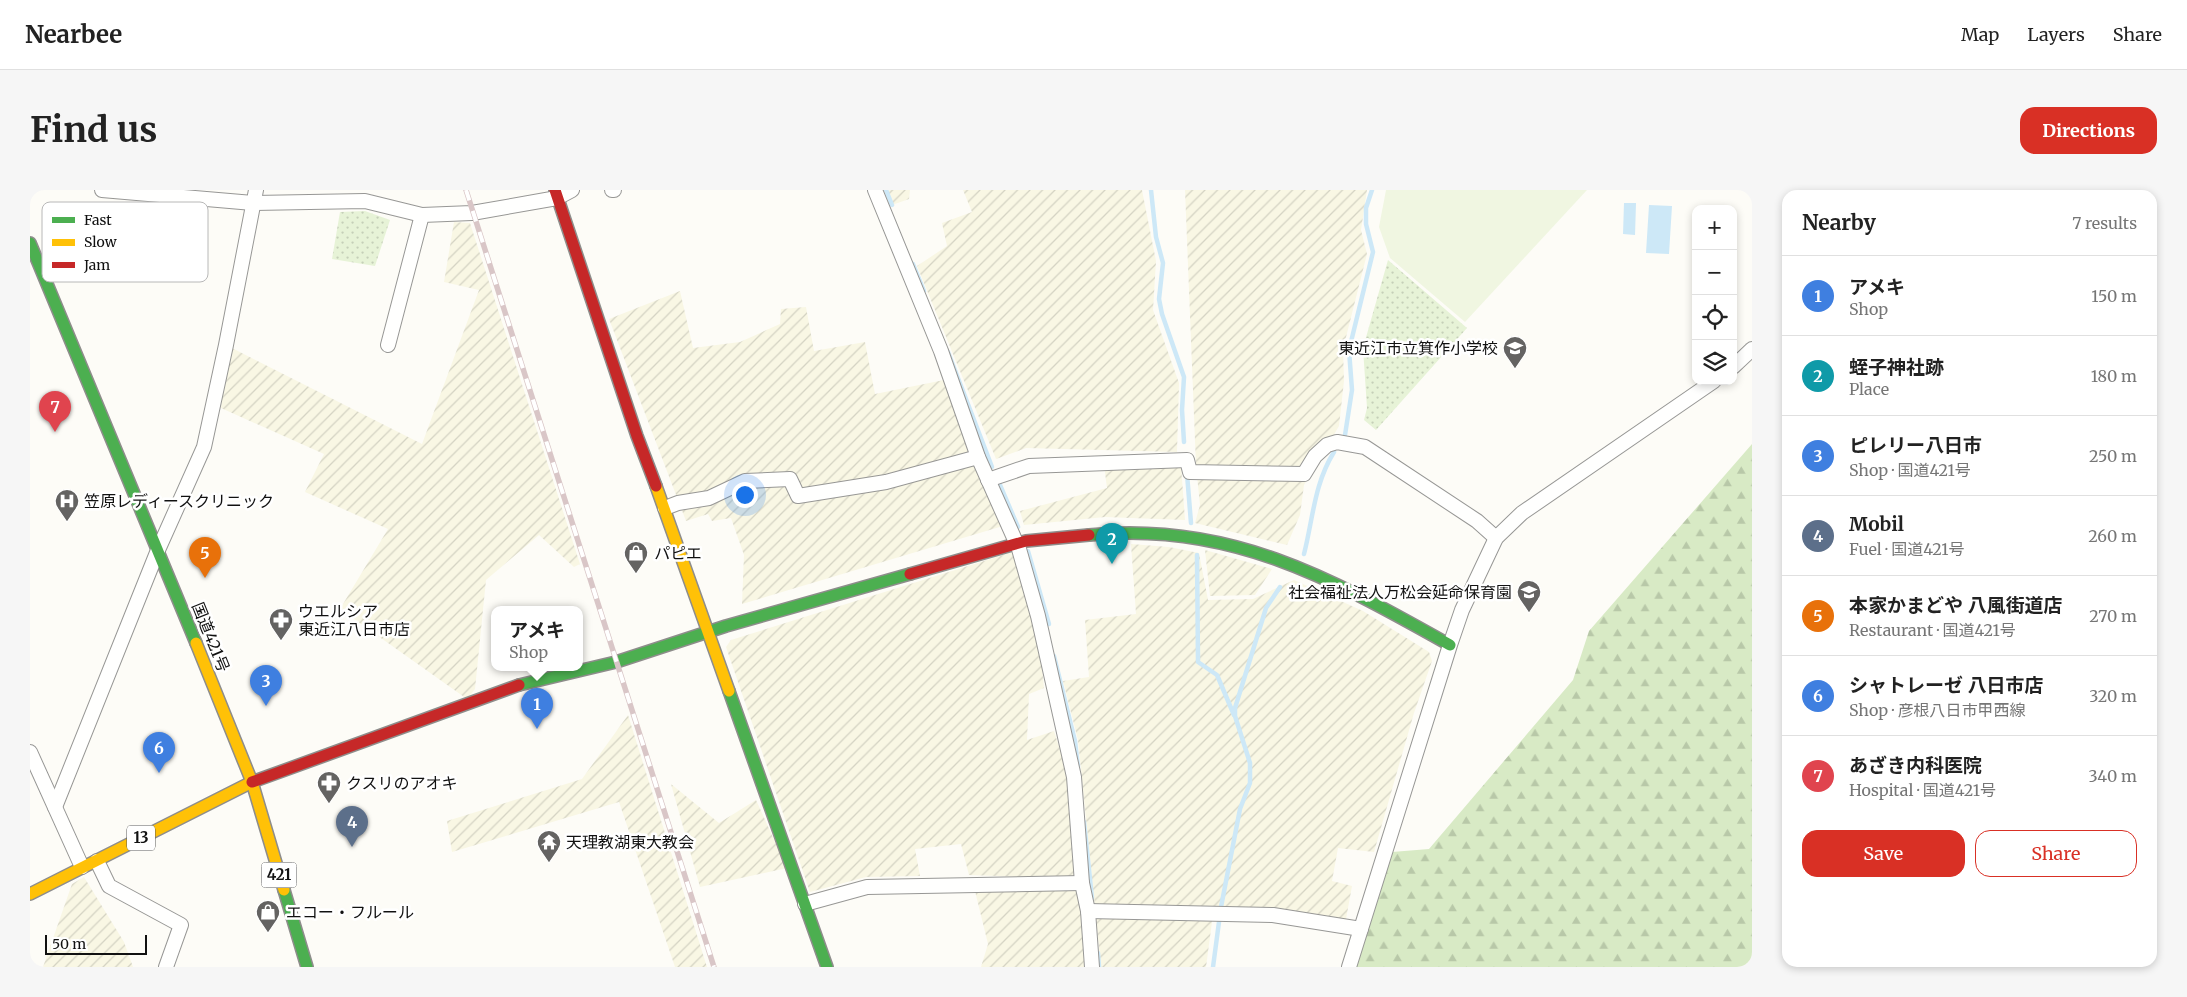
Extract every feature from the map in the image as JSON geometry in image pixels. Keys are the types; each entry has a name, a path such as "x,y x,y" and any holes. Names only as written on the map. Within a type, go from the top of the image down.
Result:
{"main road":[{"path":"556,194 598,312 637,436 665,508 827,967"},
{"name":"国道421号","path":"30,243 42,272"},
{"name":"国道421号","path":"46,282 252,782 307,967"},
{"path":"583,670 616,662 708,632 1016,542 1107,533 1180,536 1219,541 1259,552 1313,572 1450,644"},
{"path":"252,782 519,685 578,671"},
{"name":"13","path":"30,894 252,782"}],"street":[{"path":"102,190 365,201 422,214 472,213 572,190"},
{"path":"875,190 941,350 978,457 1016,542 1038,616 1074,776 1082,883 1088,911 1092,967"},
{"path":"55,807 158,550 204,447 226,345 254,197"},
{"path":"388,345 422,214"},
{"path":"1737,363 1752,349"},
{"path":"1349,967 1450,644 1462,610 1496,538 1522,513 1708,385"},
{"path":"988,480 1029,466 1186,460 1190,472 1304,474 1315,456 1327,445 1337,442 1365,447 1477,521 1496,538"},
{"path":"665,508 678,503 709,498 745,481 790,479 798,496 886,482 978,457"},
{"path":"30,752 82,868"},
{"path":"97,861 109,886 180,925 166,967"},
{"path":"805,904 867,887 1082,883"},
{"path":"1088,911 1273,916 1360,929"}],"shaded area":[{"path":"886,190 910,190 909,199 892,205"},
{"path":"963,190 1142,190 1156,261 1153,310 1179,383 1177,452 1026,448 996,459 917,266 947,246 942,223 972,212"},
{"path":"1185,190 1367,190 1361,230 1367,254 1343,349 1344,381 1339,426 1304,485 1300,515 1287,545 1195,523 1200,505 1196,466"},
{"path":"454,222 470,223 580,564 574,567 539,535 486,580 475,689 467,699 340,609 388,529 305,492 324,454 221,408 226,345 422,444 479,290 444,282"},
{"path":"680,291 693,348 740,342 780,324 781,309 806,307 814,351 865,342 875,394 944,380 1003,526 742,604 744,555 731,518 712,521 708,514 686,521 609,319"},
{"path":"1104,465 1181,465 1185,520 1105,517 1024,525 1020,511 1107,488"},
{"path":"1131,544 1169,547 1199,553 1208,600 1253,599 1294,580 1363,611 1429,652 1432,661 1414,713 1374,852 1338,848 1332,881 1352,886 1346,919 1280,909 1214,907 1206,967 1101,967 1078,740 1063,681 1089,677 1085,620 1136,614"},
{"path":"1205,550 1272,569 1255,595 1210,596"},
{"path":"1016,551 1038,625 1044,688 1029,694 1027,740 1054,731 1068,775 1075,879 969,875 961,844 915,849 920,876 866,877 810,892 726,647 731,640"},
{"path":"628,715 707,967 675,967 619,802 452,852 447,821 582,779"},
{"path":"671,784 719,823 756,800 787,868 700,887"},
{"path":"84,877 124,942 133,967 43,967 72,884"},
{"path":"1073,887 1080,891 1087,967 981,967 988,944 975,891"}],"green space":[{"path":"1386,190 1587,190 1465,322 1390,258 1379,227"},
{"path":"365,211 390,220 375,266 332,259 340,212"},
{"path":"1388,260 1467,328 1376,430 1364,420 1367,408 1363,348"},
{"path":"1752,444 1752,967 1355,967 1392,852 1429,849 1573,680 1589,631"}],"water":[{"path":"1624,203 1636,203 1635,235 1623,234"},
{"path":"1649,205 1672,206 1669,254 1646,253"}],"waterway":[{"path":"886,190 892,205"},
{"path":"1151,190 1156,237 1163,263 1159,299 1162,314 1184,377 1182,410 1184,442"},
{"path":"1345,435 1352,390 1349,350 1373,252 1366,224 1366,208 1372,190"},
{"path":"913,264 924,291"},
{"path":"948,352 992,467"},
{"path":"1304,554 1318,489 1327,464 1334,452"},
{"path":"1187,474 1191,523"},
{"path":"1000,485 1018,527"},
{"path":"1028,551 1049,624"},
{"path":"1197,555 1198,662 1217,675 1234,715"},
{"path":"1213,967 1221,907 1240,809 1250,783 1250,763 1235,716 1235,708 1266,608 1280,587"},
{"path":"1054,656 1075,741 1078,767"},
{"path":"1084,822 1092,898"},
{"path":"1098,953 1099,967"}],"railway":[{"path":"466,190 714,967"}],"traffic: fast":[{"path":"30,243 42,272"},
{"path":"46,282 196,643"},
{"path":"1089,535 1140,533 1188,537 1234,546 1278,560 1321,578 1364,598 1450,645"},
{"path":"583,670 616,662 726,626 910,574"},
{"path":"519,685 578,671"},
{"path":"729,691 827,967"},
{"path":"284,890 307,967"}],"traffic: slow":[{"path":"656,486 729,691"},
{"path":"196,643 252,782 284,890"},
{"path":"30,894 252,782"}],"traffic: jam":[{"path":"555,190 637,436 656,486"},
{"path":"910,574 1026,541 1089,535"},
{"path":"252,782 519,685"}],"place":[{"name":"東近江市立箕作小学校","path":"1515,369"},
{"name":"あざき内科医院","path":"55,432"},
{"name":"笠原レディースクリニック","path":"67,522"},
{"name":"蛭子神社跡","path":"1112,564"},
{"name":"パピエ","path":"636,574"},
{"name":"本家かまどや 八風街道店","path":"205,578"},
{"name":"社会福祉法人万松会延命保育園","path":"1529,613"},
{"name":"ウエルシア 東近江八日市店","path":"281,641"},
{"name":"ピレリー八日市","path":"266,706"},
{"name":"アメキ","path":"537,729"},
{"name":"シャトレーゼ 八日市店","path":"159,773"},
{"name":"クスリのアオキ","path":"329,804"},
{"name":"Mobil","path":"352,847"},
{"name":"天理教湖東大教会","path":"549,863"},
{"name":"エコー・フルール","path":"268,933"}]}
